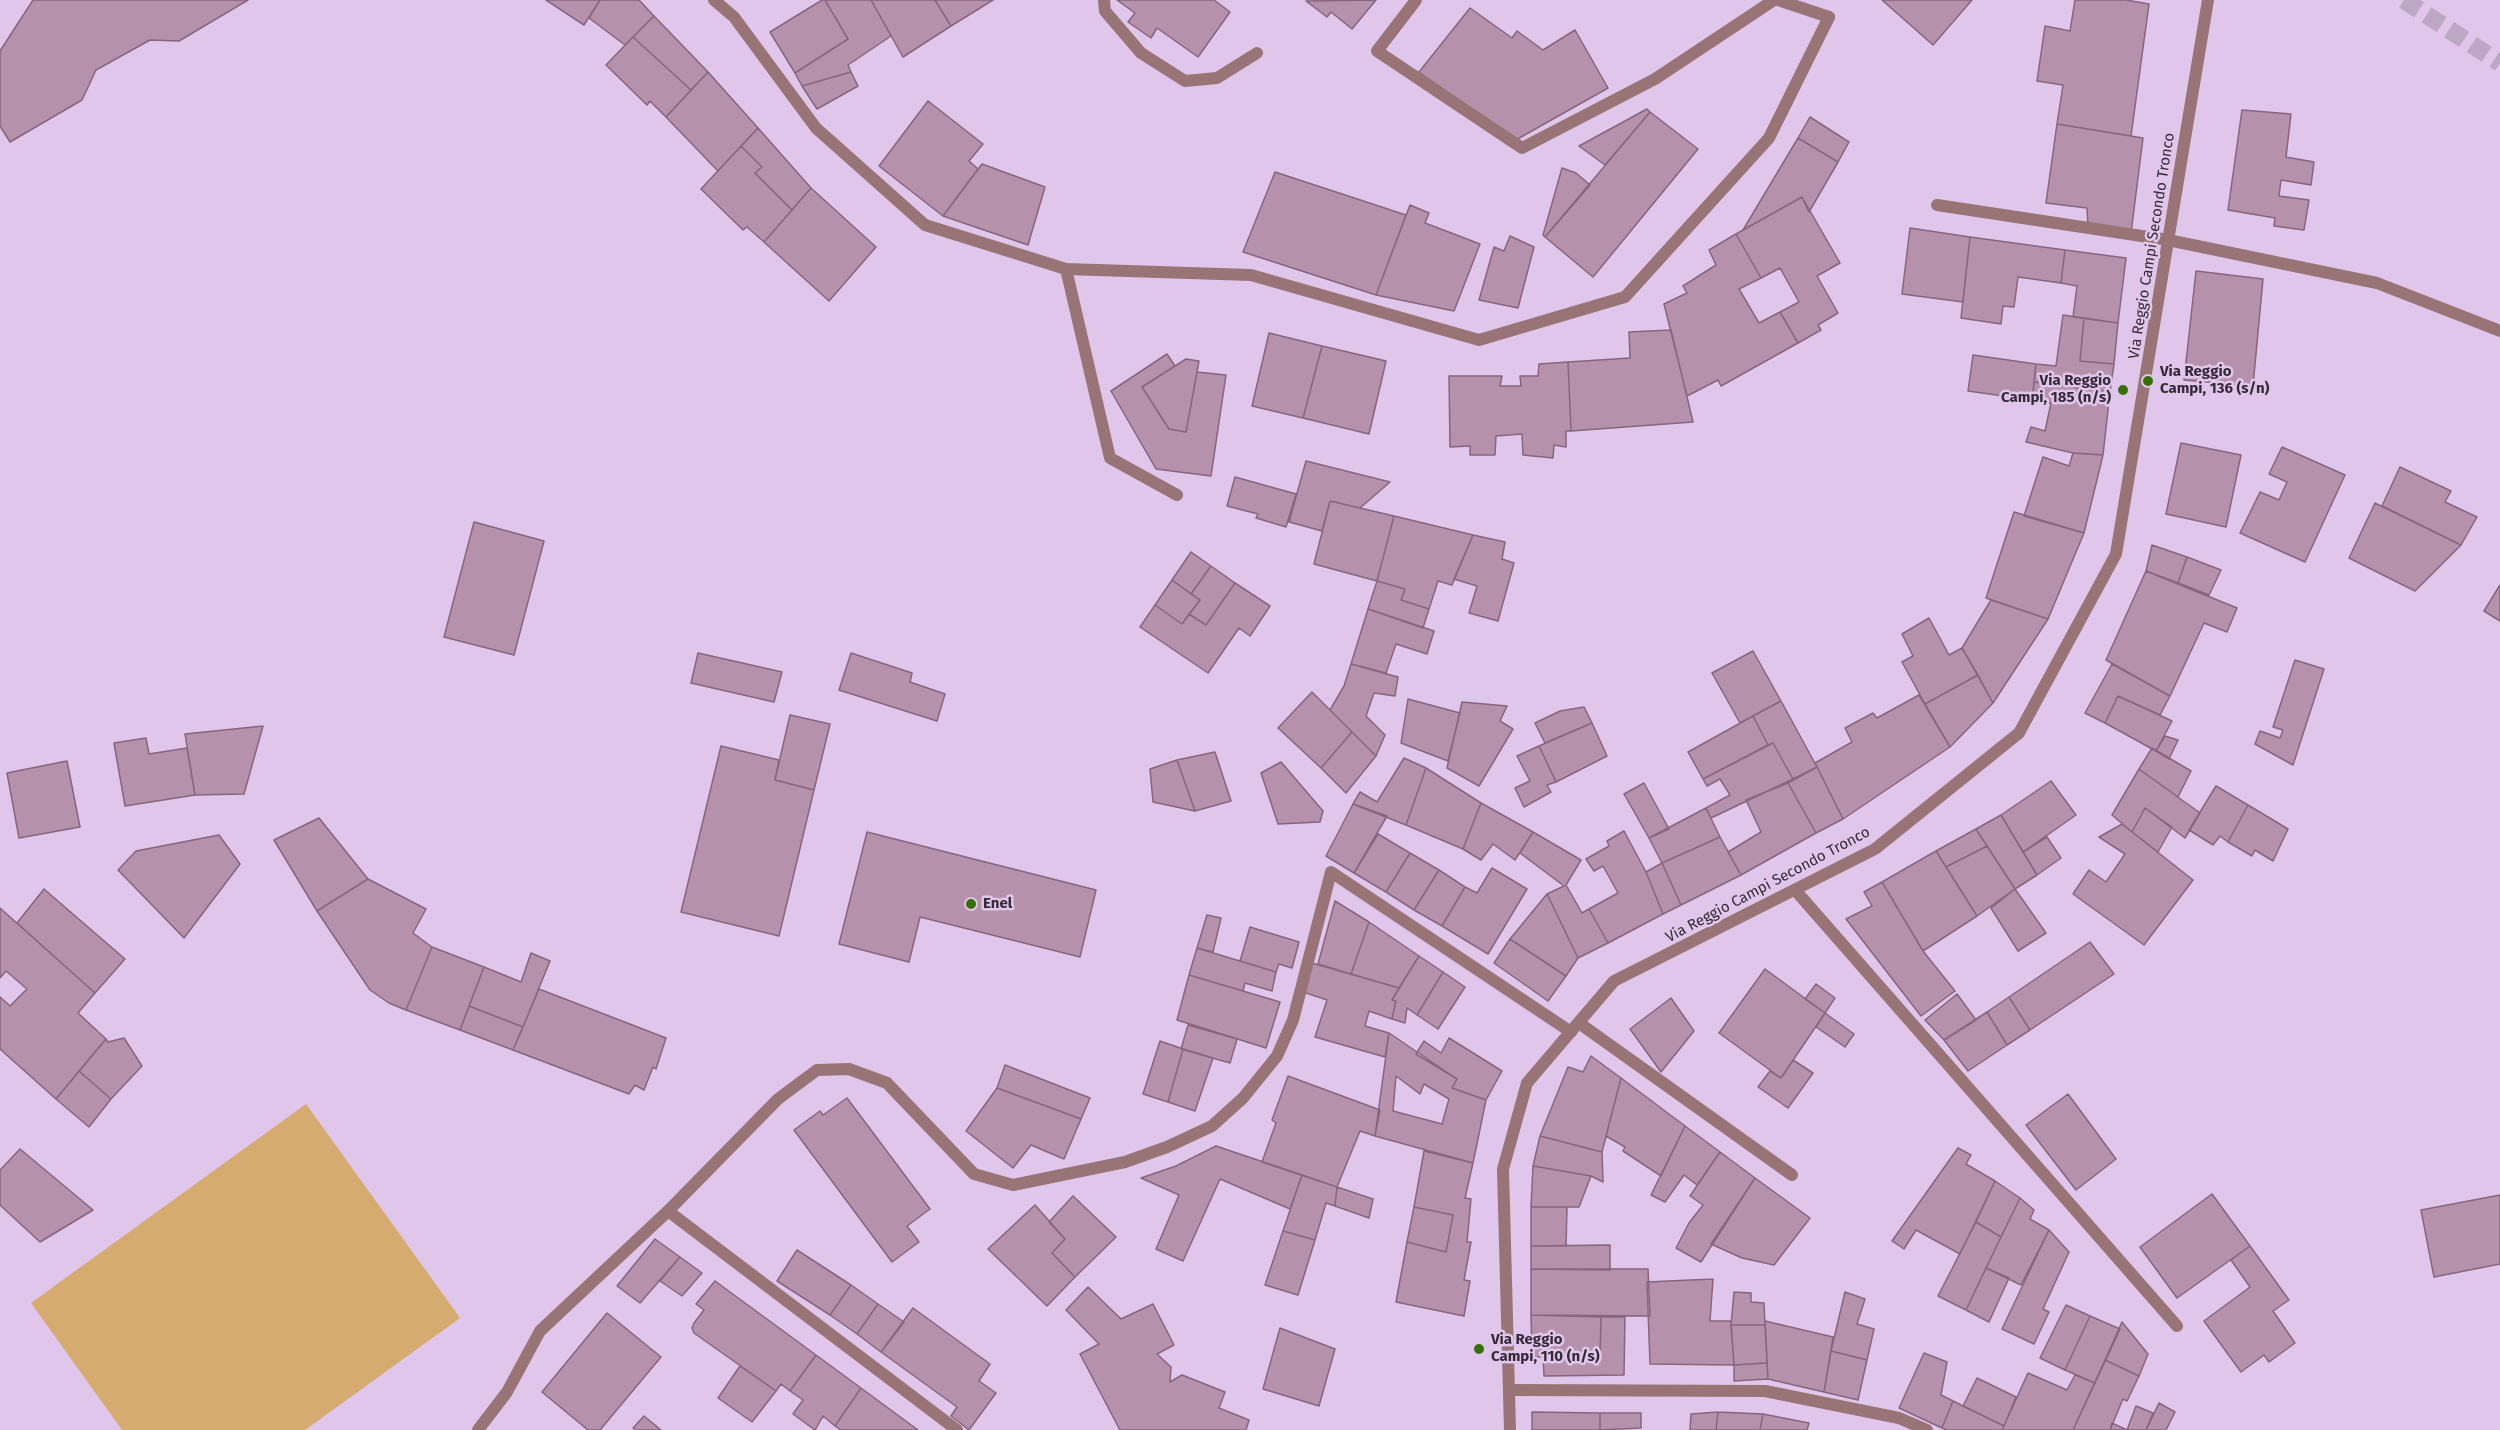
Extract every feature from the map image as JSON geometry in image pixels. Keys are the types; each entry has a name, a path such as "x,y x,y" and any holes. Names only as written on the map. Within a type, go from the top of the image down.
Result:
{"street":[{"path":"714,0 734,17 816,128 926,225 1066,269 1251,275 1479,340 1625,297 1769,138 1829,17 1776,0 1655,79 1522,148 1377,51 1416,0"},
{"path":"1104,0 1105,10 1141,53 1185,81 1217,78 1257,53"},
{"name":"Via Reggio Campi Secondo Tronco","path":"1510,1430 1511,1390 1503,1169 1527,1083 1614,981 1796,891 1875,849 2019,733 2116,554 2208,0"},
{"path":"1937,205 2168,240 2377,283 2500,331"},
{"path":"1066,269 1110,458 1177,495"},
{"path":"478,1430 507,1392 540,1331 668,1211 778,1099 817,1070 849,1069 887,1083 974,1174 1013,1185 1125,1162 1167,1147 1212,1126 1243,1098 1277,1056 1293,1020 1331,872 1575,1028 1791,1175"},
{"path":"1796,891 2176,1326"},
{"path":"668,1211 957,1430"},
{"path":"1511,1390 1765,1391 1899,1418 1927,1430"}],"shaded area":[{"path":"306,1104 460,1318 305,1430 122,1430 31,1303"}],"building":[{"path":"33,0 248,0 179,41 150,40 96,70 82,100 10,142 0,126 0,51"},
{"path":"546,0 600,0 584,25"},
{"path":"600,0 639,0 654,16 625,45 589,18"},
{"path":"825,0 848,39 795,73 770,32"},
{"path":"825,0 871,0 891,36 848,65 851,72 802,86 795,73 848,39"},
{"path":"871,0 935,0 951,26 903,57"},
{"path":"935,0 993,0 951,26"},
{"path":"1117,0 1214,0 1230,12 1198,57 1157,28 1151,38 1128,22 1135,13"},
{"path":"1376,0 1352,29 1331,12 1327,17 1306,1"},
{"path":"1882,0 1972,0 1933,45"},
{"path":"2075,0 2126,0 2149,4 2131,136 2057,124 2063,85 2037,81 2045,26 2070,31"},
{"path":"1470,8 1512,38 1517,31 1543,50 1575,30 1608,88 1514,141 1419,72"},
{"path":"654,16 708,72 691,90 633,37"},
{"path":"633,37 691,90 666,117 650,101 647,105 606,65"},
{"path":"708,72 758,128 718,171 666,117"},
{"path":"851,72 858,86 817,109 802,86"},
{"path":"928,101 983,144 969,161 978,169 943,216 879,166"},
{"path":"1647,109 1650,112 1605,165 1579,146"},
{"path":"2242,110 2291,114 2286,157 2314,162 2311,185 2281,180 2279,196 2309,200 2304,230 2274,226 2275,218 2228,210"},
{"path":"1650,112 1698,149 1593,277 1545,237"},
{"path":"1810,117 1849,142 1838,162 1798,138"},
{"path":"2057,124 2143,138 2131,233 2088,227 2087,208 2046,203"},
{"path":"758,128 811,188 792,210 755,173 762,167 741,146"},
{"path":"1798,138 1838,162 1809,212 1802,197 1743,230"},
{"path":"741,146 762,167 755,173 792,210 764,242 747,227 743,230 701,189"},
{"path":"982,164 1045,187 1028,245 943,216"},
{"path":"1562,168 1576,173 1590,185 1545,237 1543,235"},
{"path":"1275,172 1406,215 1376,295 1243,252"},
{"path":"811,188 876,247 829,301 764,242"},
{"path":"1802,197 1840,263 1817,276 1838,313 1818,325 1821,330 1798,343 1780,312 1799,302 1780,268 1761,278 1736,234"},
{"path":"1410,205 1429,213 1425,223 1480,244 1454,311 1376,295"},
{"path":"1910,228 1970,237 1963,302 1902,294"},
{"path":"1736,234 1761,278 1739,289 1759,323 1780,312 1798,343 1721,386 1718,380 1687,396 1664,304 1687,293 1683,286 1716,265 1709,250"},
{"path":"1510,236 1534,247 1518,308 1479,300 1494,247 1504,251"},
{"path":"1970,237 2065,250 2061,283 2018,277 2014,307 2003,306 2001,324 1961,318"},
{"path":"2065,250 2126,258 2118,323 2073,317 2077,286 2061,283"},
{"path":"2196,271 2263,279 2253,386 2184,380"},
{"path":"2063,315 2084,318 2080,361 2114,364 2110,392 2034,382 2036,364 2056,366"},
{"path":"2084,318 2118,323 2114,364 2080,361"},
{"path":"1671,330 1693,422 1571,431 1568,362 1630,358 1629,332"},
{"path":"1269,333 1322,346 1303,418 1252,406"},
{"path":"1322,346 1386,361 1369,434 1303,418"},
{"path":"1167,354 1175,366 1142,387 1169,429 1186,432 1197,372 1226,375 1211,476 1156,469 1111,391"},
{"path":"1973,355 2036,364 2032,400 1968,391"},
{"path":"1186,359 1199,361 1186,432 1169,429 1142,387"},
{"path":"1568,362 1571,431 1566,431 1566,447 1554,445 1553,458 1523,455 1522,434 1496,436 1495,455 1470,455 1470,446 1450,447 1449,376 1502,376 1500,386 1521,386 1520,376 1538,376 1539,364"},
{"path":"2034,382 2110,392 2103,455 2073,453 2026,442 2031,427 2045,431 2051,403 2032,400"},
{"path":"2181,443 2241,455 2226,527 2166,514"},
{"path":"2282,447 2345,475 2305,562 2240,533 2260,492 2279,500 2287,482 2269,474"},
{"path":"2073,453 2103,455 2084,533 2024,516 2043,457 2069,466"},
{"path":"1306,461 1390,482 1360,508 1330,501 1322,531 1289,522"},
{"path":"2400,467 2451,491 2445,502 2477,517 2461,545 2382,506"},
{"path":"1235,477 1296,494 1286,527 1256,518 1258,514 1227,506"},
{"path":"1330,501 1394,516 1377,581 1314,564"},
{"path":"2375,503 2461,545 2415,591 2349,558"},
{"path":"2014,512 2084,533 2048,619 1986,598"},
{"path":"1394,516 1473,535 1452,585 1438,581 1429,609 1401,600 1405,589 1377,581"},
{"path":"474,522 544,541 514,655 444,637"},
{"path":"1473,535 1505,542 1502,559 1514,563 1498,621 1469,613 1477,586 1454,579"},
{"path":"2152,545 2187,557 2178,583 2146,571"},
{"path":"1191,552 1211,566 1191,594 1172,580"},
{"path":"2187,557 2221,570 2209,595 2178,583"},
{"path":"1211,566 1235,583 1206,625 1189,614 1200,600 1191,594"},
{"path":"2146,571 2237,608 2227,632 2204,623 2170,696 2106,660"},
{"path":"1172,580 1200,600 1182,624 1155,605"},
{"path":"1377,581 1405,589 1401,600 1429,609 1423,628 1368,609"},
{"path":"1235,583 1270,606 1250,636 1239,628 1208,673 1140,627 1155,605 1182,624 1189,614 1206,625"},
{"path":"2500,585 2500,621 2484,611"},
{"path":"1991,600 2048,619 1993,703 1962,648"},
{"path":"1368,609 1434,631 1427,654 1396,644 1386,673 1351,664"},
{"path":"1929,618 1949,655 1962,648 1978,675 1925,704 1902,662 1913,656 1902,634"},
{"path":"1753,651 1781,701 1740,723 1712,673"},
{"path":"698,653 782,672 774,702 691,683"},
{"path":"851,653 912,673 910,682 945,694 937,721 839,690"},
{"path":"2295,660 2324,669 2293,765 2255,744 2260,731 2280,738 2283,730 2273,727"},
{"path":"1351,664 1398,677 1395,696 1374,693 1366,716 1385,735 1376,756 1330,710 1344,686"},
{"path":"2112,664 2170,696 2160,715 2118,696 2105,723 2085,713"},
{"path":"1978,675 1993,703 1950,747 1925,704"},
{"path":"1312,692 1352,732 1321,768 1278,728"},
{"path":"1919,695 1950,747 1843,819 1815,763 1852,742 1845,728 1873,713 1877,718"},
{"path":"2118,696 2172,721 2156,751 2105,723"},
{"path":"1408,699 1460,713 1448,761 1401,743"},
{"path":"1781,701 1817,767 1793,779 1773,743 1768,745 1753,716"},
{"path":"1462,702 1507,706 1500,721 1513,729 1479,786 1447,768"},
{"path":"1584,707 1592,723 1545,743 1535,723 1560,711"},
{"path":"790,715 830,724 814,790 775,780"},
{"path":"1753,716 1768,745 1703,779 1688,752"},
{"path":"1592,723 1607,756 1556,782 1539,746"},
{"path":"263,726 244,794 195,795 185,734"},
{"path":"1352,732 1376,756 1346,793 1321,768"},
{"path":"2165,736 2178,740 2169,759 2156,751"},
{"path":"146,738 149,754 187,748 195,795 125,806 114,743"},
{"path":"1773,743 1793,779 1711,818 1706,808 1730,795 1720,779 1707,786 1703,779"},
{"path":"721,746 779,760 775,780 814,790 779,936 681,912"},
{"path":"1539,746 1556,782 1547,785 1551,792 1524,807 1515,788 1530,781 1517,756"},
{"path":"2152,748 2191,771 2178,797 2139,769"},
{"path":"1215,752 1231,801 1195,811 1177,760"},
{"path":"1404,758 1426,768 1406,825 1353,804 1360,792 1377,802"},
{"path":"1177,760 1195,811 1153,802 1150,769"},
{"path":"67,761 80,827 19,838 7,773"},
{"path":"1281,762 1323,811 1320,822 1278,824 1261,773"},
{"path":"1817,767 1843,819 1816,833 1788,783"},
{"path":"1426,768 1481,803 1463,849 1406,825"},
{"path":"2139,769 2200,813 2185,838 2145,808 2132,832 2112,815"},
{"path":"2051,781 2076,815 2023,852 2001,815"},
{"path":"1644,783 1669,829 1649,838 1624,794"},
{"path":"1788,783 1816,833 1741,875 1728,852 1761,832 1746,800"},
{"path":"2216,786 2248,805 2228,842 2220,836 2213,845 2189,830"},
{"path":"1481,803 1533,832 1515,860 1493,844 1481,860 1463,849"},
{"path":"1353,804 1387,816 1354,873 1326,856"},
{"path":"2248,805 2288,829 2273,861 2255,850 2252,856 2228,842"},
{"path":"1706,808 1720,837 1662,863 1649,838"},
{"path":"2145,808 2172,827 2158,852 2132,832"},
{"path":"2001,815 2037,875 2015,889 1976,829"},
{"path":"319,818 368,879 317,911 274,840"},
{"path":"2122,824 2193,880 2144,945 2073,894 2089,870 2106,882 2125,854 2099,837"},
{"path":"1976,829 1987,846 1946,867 1936,851"},
{"path":"1624,831 1646,872 1663,914 1608,943 1589,909 1618,893 1603,866 1594,871 1586,859 1609,846 1607,841"},
{"name":"Enel","path":"867,832 1096,890 1080,957 920,917 909,962 839,944"},
{"path":"1533,832 1581,860 1566,885 1582,913 1589,909 1608,943 1578,958 1547,894 1564,886 1520,853"},
{"path":"1378,834 1410,853 1386,892 1354,873"},
{"path":"219,835 240,864 184,938 118,870 136,851"},
{"path":"1720,837 1741,875 1681,905 1662,863"},
{"path":"2047,837 2061,858 2037,875 2023,852"},
{"path":"1987,846 2015,889 1977,916 1946,867"},
{"path":"1936,851 1977,916 1923,951 1882,882"},
{"path":"1410,853 1439,870 1414,910 1386,892"},
{"path":"1662,863 1681,905 1663,914 1646,872"},
{"path":"1492,868 1527,889 1488,954 1442,926 1465,887 1477,893"},
{"path":"1439,870 1465,887 1442,926 1414,910"},
{"path":"368,879 426,909 413,933 432,947 406,1010 389,1003 370,990 317,911"},
{"path":"1882,882 1923,951 1955,991 1921,1016 1846,919 1872,906 1864,892"},
{"path":"44,889 125,959 95,993 17,923"},
{"path":"2015,889 2046,933 2018,951 1991,908"},
{"path":"1547,894 1578,958 1566,976 1510,939"},
{"path":"1335,901 1369,922 1351,974 1318,964"},
{"path":"0,908 95,993 78,1013 106,1039 56,1099 0,1049 0,997 10,1006 27,989 6,971 0,978"},
{"path":"1207,915 1221,918 1213,952 1197,948"},
{"path":"1369,922 1419,956 1399,988 1351,974"},
{"path":"1250,927 1299,942 1292,968 1279,964 1276,972 1240,961"},
{"path":"1510,939 1566,976 1548,1001 1494,963"},
{"path":"2090,942 2114,974 2030,1030 2009,997"},
{"path":"432,947 484,967 460,1030 406,1010"},
{"path":"1197,948 1276,972 1272,991 1245,983 1243,991 1189,975"},
{"path":"531,953 550,961 523,1027 469,1006 484,967 521,982"},
{"path":"1419,956 1443,972 1417,1015 1407,1008 1405,1023 1392,1019 1396,1001 1392,1000"},
{"path":"1312,963 1399,988 1392,1000 1396,1001 1392,1019 1369,1011 1365,1026 1389,1033 1385,1057 1315,1037 1327,1000 1303,992"},
{"path":"1765,969 1825,1013 1781,1078 1719,1033"},
{"path":"1443,972 1465,987 1438,1029 1417,1015"},
{"path":"1189,975 1280,1002 1266,1048 1177,1020"},
{"path":"1816,984 1835,998 1825,1013 1805,999"},
{"path":"539,989 666,1038 656,1069 653,1067 644,1090 635,1085 629,1094 513,1050"},
{"path":"1957,994 1976,1020 1944,1040 1925,1020"},
{"path":"2009,997 2030,1030 2007,1045 1987,1012"},
{"path":"1671,998 1694,1031 1661,1072 1630,1029"},
{"path":"469,1006 523,1027 513,1050 460,1030"},
{"path":"1987,1012 2007,1045 1968,1071 1944,1040"},
{"path":"1825,1013 1854,1034 1845,1047 1816,1027"},
{"path":"1188,1025 1237,1039 1230,1063 1181,1049"},
{"path":"1389,1033 1457,1079 1452,1088 1486,1100 1473,1163 1375,1136","holes":["1396,1076 1420,1094 1424,1084 1449,1099 1442,1124 1393,1111"]},
{"path":"124,1038 142,1066 111,1099 79,1071 106,1039 108,1042"},
{"path":"1449,1038 1502,1071 1486,1100 1452,1088 1457,1079 1416,1054 1424,1041 1441,1053"},
{"path":"1160,1041 1183,1049 1168,1102 1143,1094"},
{"path":"1183,1049 1213,1058 1195,1111 1168,1102"},
{"path":"1591,1056 1621,1078 1602,1152 1540,1136 1568,1067 1583,1072"},
{"path":"1793,1060 1813,1073 1788,1108 1758,1087 1770,1071 1781,1078"},
{"path":"1005,1065 1090,1098 1081,1119 997,1088"},
{"path":"79,1071 111,1099 89,1127 56,1099"},
{"path":"1288,1076 1380,1110 1375,1136 1360,1131 1337,1187 1262,1162 1276,1123 1272,1120"},
{"path":"1621,1078 1685,1126 1661,1176 1623,1151 1625,1147 1606,1136"},
{"path":"997,1088 1081,1119 1064,1159 1031,1145 1013,1168 966,1131"},
{"path":"2068,1094 2116,1159 2076,1190 2026,1125"},
{"path":"847,1098 930,1209 907,1226 919,1242 892,1262 794,1130 820,1111 823,1115"},
{"path":"1685,1126 1720,1152 1697,1185 1684,1175 1665,1202 1651,1195"},
{"path":"1540,1136 1602,1152 1603,1182 1591,1176 1533,1166"},
{"path":"1216,1146 1302,1175 1290,1209 1220,1179 1183,1261 1156,1249 1179,1195 1141,1178 1176,1166"},
{"path":"1958,1148 1971,1155 1966,1164 1995,1181 1960,1254 1916,1230 1904,1249 1892,1241"},
{"path":"20,1149 93,1210 40,1242 0,1205 0,1170"},
{"path":"1424,1151 1473,1163 1465,1198 1471,1199 1467,1242 1471,1242 1464,1280 1470,1281 1464,1316 1396,1302 1407,1242 1446,1252 1453,1215 1414,1207"},
{"path":"1720,1152 1755,1178 1701,1262 1676,1248 1689,1223 1703,1205 1690,1196"},
{"path":"1533,1166 1591,1176 1579,1207 1531,1207"},
{"path":"1302,1175 1337,1187 1335,1206 1326,1203 1315,1240 1283,1231"},
{"path":"1755,1178 1810,1218 1774,1265 1742,1258 1711,1244"},
{"path":"1995,1181 2020,1198 2001,1237 1976,1222"},
{"path":"1337,1187 1373,1199 1369,1218 1335,1206"},
{"path":"2212,1194 2250,1246 2177,1298 2140,1247"},
{"path":"2500,1195 2500,1264 2434,1277 2421,1210"},
{"path":"1073,1196 1116,1237 1075,1277 1052,1253 1065,1239 1049,1222"},
{"path":"2020,1198 2034,1210 2030,1219 2049,1230 2021,1285 1986,1268"},
{"path":"1035,1205 1065,1239 1052,1253 1075,1277 1047,1306 988,1249"},
{"path":"1414,1207 1453,1215 1446,1252 1407,1242"},
{"path":"1531,1207 1567,1207 1566,1246 1531,1246"},
{"path":"1976,1222 2001,1237 1966,1310 1938,1296"},
{"path":"2049,1230 2069,1252 2043,1309 2049,1312 2034,1344 2002,1329"},
{"path":"1283,1231 1315,1240 1298,1295 1265,1285"},
{"path":"655,1239 680,1257 640,1303 617,1286"},
{"path":"1610,1245 1610,1270 1531,1269 1531,1246"},
{"path":"2250,1246 2289,1300 2273,1311 2295,1343 2269,1362 2264,1355 2241,1372 2204,1321 2250,1287 2231,1260"},
{"path":"797,1250 851,1285 830,1315 777,1281"},
{"path":"680,1257 702,1273 682,1296 660,1281"},
{"path":"1986,1268 2009,1278 1989,1322 1966,1310"},
{"path":"1531,1269 1648,1269 1650,1316 1531,1315"},
{"path":"1713,1279 1710,1321 1731,1321 1734,1365 1650,1364 1647,1282"},
{"path":"715,1281 816,1355 790,1391 781,1384 776,1391 694,1333 692,1328 694,1323 704,1310 696,1304"},
{"path":"851,1285 878,1304 857,1334 830,1315"},
{"path":"1088,1287 1121,1319 1153,1304 1174,1345 1157,1354 1171,1367 1170,1382 1182,1375 1225,1392 1219,1408 1249,1420 1246,1430 1120,1430 1080,1354 1099,1344 1066,1310"},
{"path":"1734,1292 1751,1293 1751,1302 1764,1303 1765,1325 1731,1325"},
{"path":"1845,1292 1865,1299 1857,1324 1874,1329 1867,1360 1831,1351"},
{"path":"878,1304 904,1322 881,1352 857,1334"},
{"path":"2066,1305 2090,1316 2065,1370 2040,1358"},
{"path":"913,1308 990,1364 979,1381 996,1393 969,1430 951,1416 957,1407 881,1352"},
{"path":"607,1313 661,1357 600,1430 588,1430 542,1392"},
{"path":"1531,1315 1601,1317 1600,1356 1532,1357"},
{"path":"2090,1316 2120,1329 2095,1383 2065,1370"},
{"path":"1601,1317 1625,1317 1624,1375 1544,1376 1543,1356 1600,1356"},
{"path":"1765,1321 1833,1337 1824,1392 1768,1379"},
{"path":"2122,1322 2148,1354 2139,1376 2105,1360"},
{"path":"1731,1325 1765,1325 1767,1363 1734,1365"},
{"path":"1280,1328 1335,1349 1319,1406 1263,1389"},
{"path":"1831,1351 1867,1360 1858,1400 1824,1392"},
{"path":"1924,1353 1947,1362 1941,1395 1953,1401 1942,1428 1899,1408"},
{"path":"816,1355 861,1388 835,1426 823,1416 815,1430 793,1414 803,1400 790,1391"},
{"path":"2105,1360 2139,1376 2127,1401 2123,1399 2110,1430 2073,1430"},
{"path":"1767,1363 1768,1379 1734,1381 1734,1365"},
{"path":"740,1366 776,1391 752,1422 718,1398"},
{"path":"2028,1373 2067,1390 2075,1375 2095,1383 2073,1430 2002,1430"},
{"path":"1977,1378 2016,1397 2004,1426 1963,1406"},
{"path":"861,1388 918,1430 841,1430 835,1426"},
{"path":"1953,1401 2004,1426 2002,1430 1947,1430 1942,1428"},
{"path":"2159,1403 2175,1412 2166,1430 2146,1430"},
{"path":"2136,1406 2153,1413 2146,1430 2127,1430"},
{"path":"1532,1412 1600,1413 1600,1430 1532,1430"},
{"path":"1718,1412 1716,1430 1690,1430 1691,1414"},
{"path":"1718,1412 1763,1414 1760,1430 1716,1430"},
{"path":"1600,1413 1641,1413 1641,1428 1600,1430"},
{"path":"1763,1414 1809,1423 1807,1430 1760,1430"},
{"path":"644,1416 661,1430 633,1428"},
{"path":"2112,1423 2127,1430 2110,1430"}],"tunnel":[{"path":"2404,0 2500,63"}],"place":[{"name":"Via Reggio Campi, 136 (s/n)","path":"2148,381"},
{"name":"Via Reggio Campi, 185 (n/s)","path":"2123,390"},
{"name":"Enel","path":"971,904"},
{"name":"Via Reggio Campi, 110 (n/s)","path":"1479,1349"}]}
